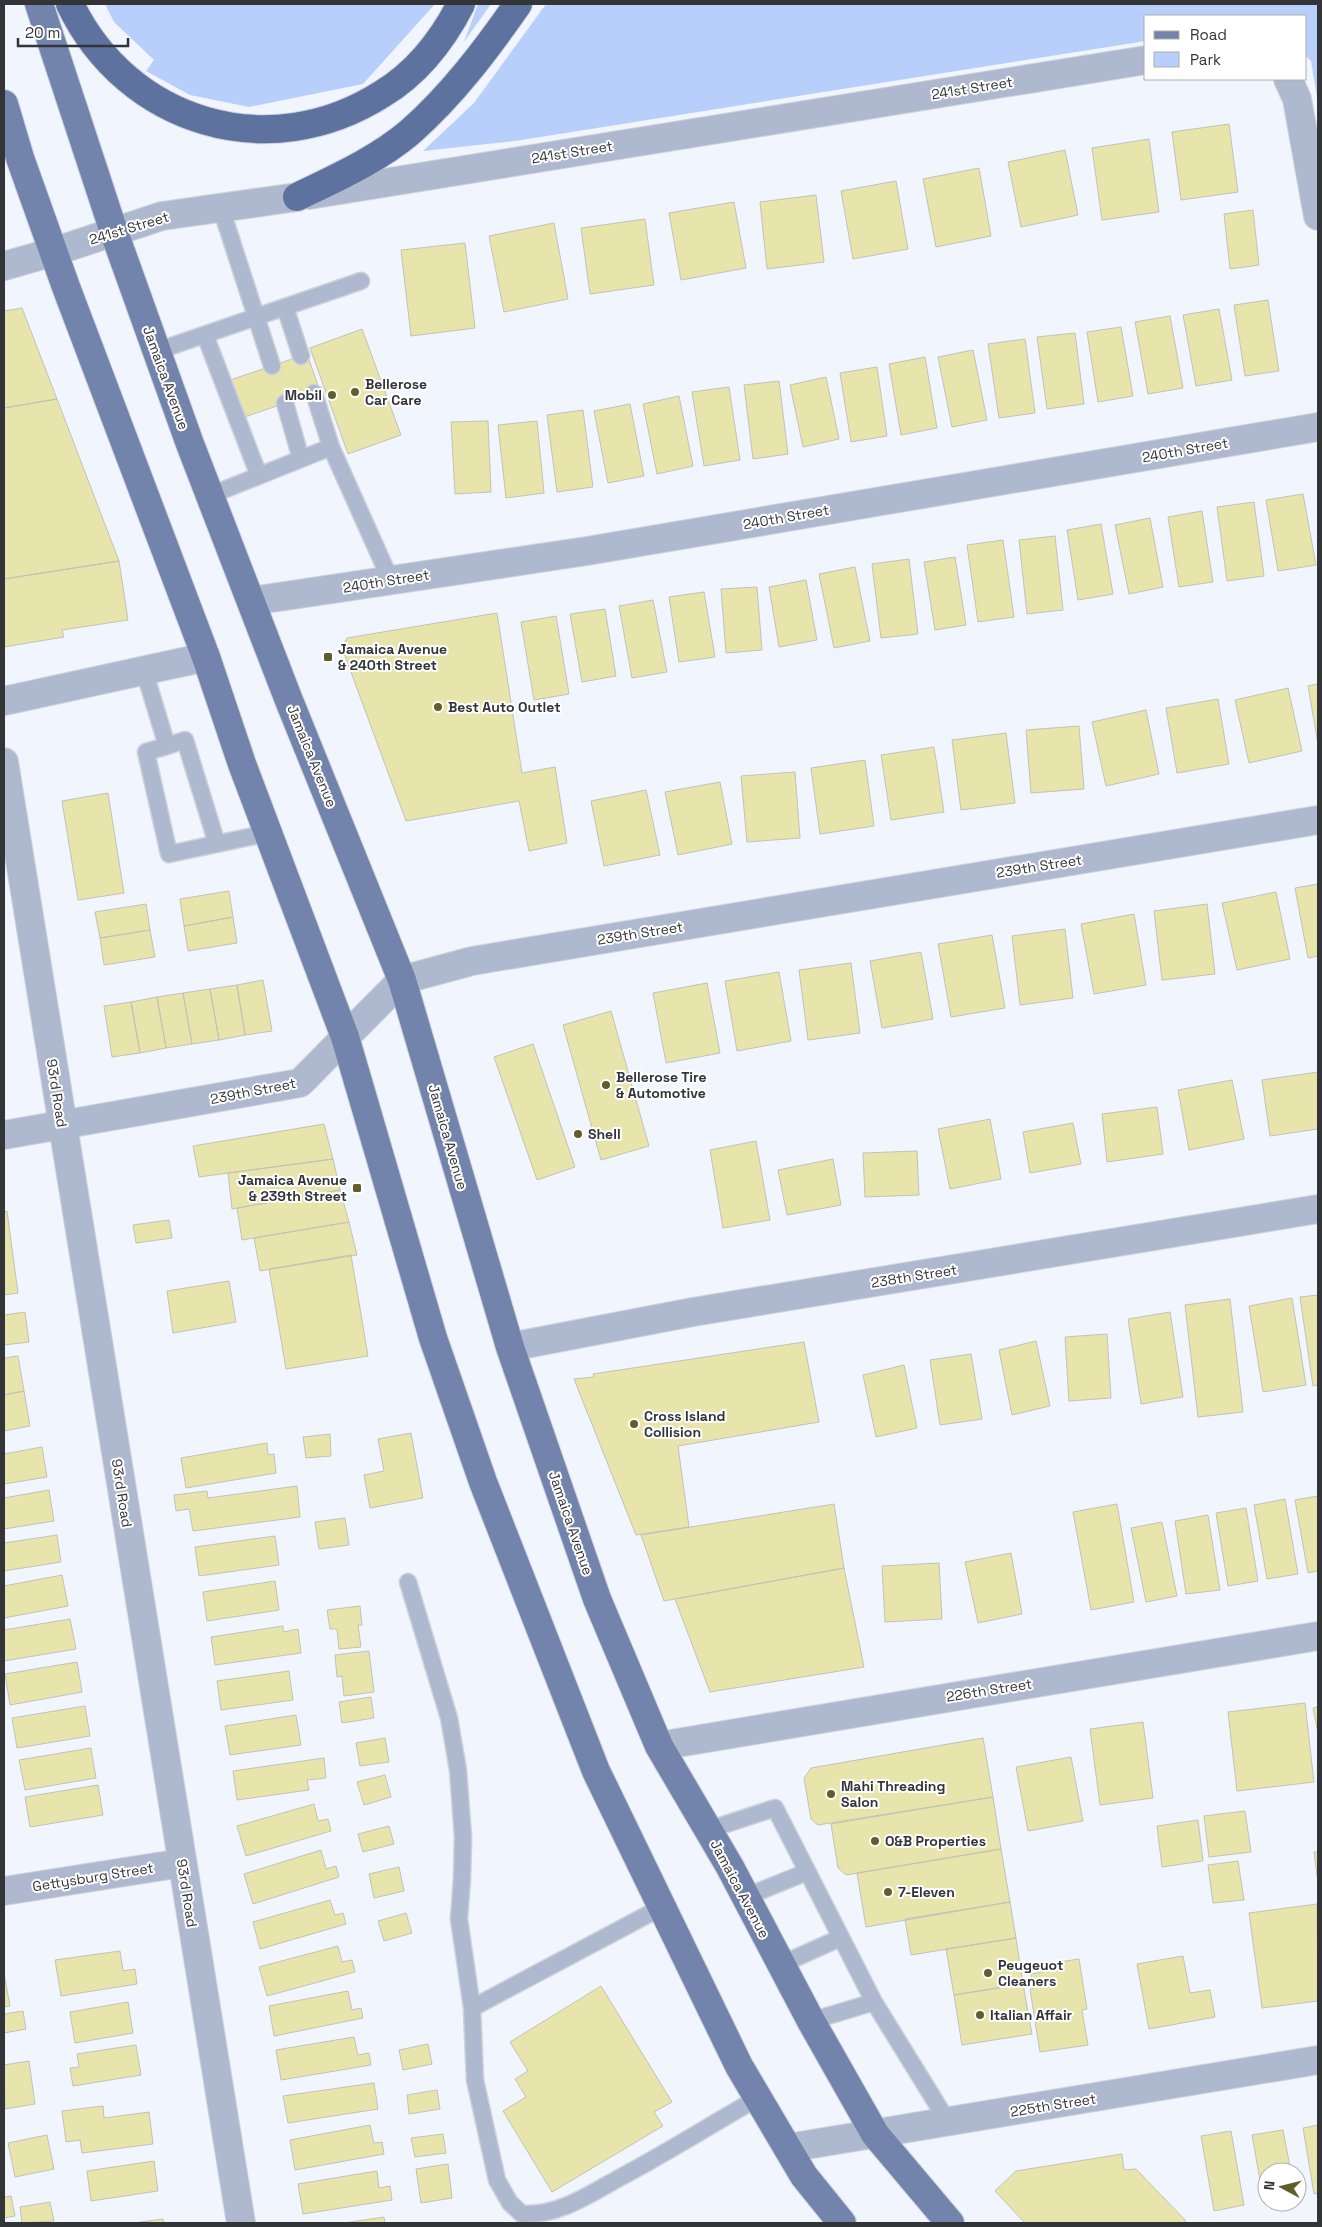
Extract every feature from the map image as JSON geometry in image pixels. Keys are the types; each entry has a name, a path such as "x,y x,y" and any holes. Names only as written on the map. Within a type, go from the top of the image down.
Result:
{"highway":[{"path":"70,4 88,37 105,58 125,77 155,100 180,113 207,122 237,128 267,130 326,120 354,109 382,94 406,76 430,53 450,25 461,4"},
{"path":"297,197 370,159 409,133 467,73 518,4"}],"main road":[{"name":"Jamaica Avenue","path":"39,4 114,232 157,351 288,698 402,980 510,1347 597,1599 659,1746 745,1896 811,2021 875,2134 950,2223"},
{"path":"4,104 53,252 206,657 268,833 345,1037 433,1338 483,1482 596,1771 740,2066 804,2176 842,2223"}],"street":[{"name":"241st Street","path":"4,266 162,216 297,197 1144,60"},
{"path":"1288,80 1297,99 1318,216"},
{"name":"240th Street","path":"252,601 587,551 1318,427"},
{"path":"4,701 206,657"},
{"name":"93rd Road","path":"4,762 241,2223"},
{"name":"239th Street","path":"4,1135 300,1083 402,980 472,961 1318,820"},
{"name":"238th Street","path":"510,1347 693,1312 1318,1209"},
{"name":"226th Street","path":"659,1746 1318,1636"},
{"name":"Gettysburg Street","path":"4,1891 182,1863"},
{"name":"225th Street","path":"788,2148 1318,2060"}],"lane":[{"path":"221,208 272,366"},
{"path":"157,351 205,336 361,280"},
{"path":"285,307 301,356"},
{"path":"205,336 259,476"},
{"path":"314,393 331,447 391,581"},
{"path":"285,403 301,459"},
{"path":"211,495 331,447"},
{"path":"144,670 167,746"},
{"path":"216,844 185,740 146,752 168,854 216,844 268,833"},
{"path":"408,1582 449,1718 458,1770 463,1836 459,1919 472,2008 475,2080 498,2180 510,2203 522,2214 539,2215 568,2206 657,2158 758,2098"},
{"path":"708,1830 775,1808 874,2002 948,2122"},
{"path":"745,1896 807,1872"},
{"path":"472,2008 662,1908"},
{"path":"780,1965 840,1938"},
{"path":"811,2021 874,2002"}],"green space":[{"path":"105,4 435,4 363,84 249,107 190,95 146,71 154,60 114,22"},
{"path":"478,4 491,4 464,42"},
{"path":"546,4 1318,4 1318,103 1311,61 1307,57 1307,15 1144,15 1144,41 515,141 423,151 474,103"}],"building":[{"path":"1229,124 1238,192 1181,200 1172,132"},
{"path":"1149,139 1159,212 1102,220 1092,148"},
{"path":"1065,150 1078,215 1021,227 1008,162"},
{"path":"979,168 991,236 936,247 923,179"},
{"path":"896,181 908,249 853,259 841,191"},
{"path":"816,195 824,262 767,269 760,202"},
{"path":"734,202 746,268 681,280 669,213"},
{"path":"1253,210 1259,265 1230,269 1224,214"},
{"path":"645,219 654,285 590,294 581,228"},
{"path":"554,223 568,299 504,312 489,236"},
{"path":"465,243 475,328 411,336 401,250"},
{"path":"1268,300 1279,371 1245,376 1234,305"},
{"path":"22,308 57,399 4,408 4,311"},
{"path":"1219,309 1232,380 1196,386 1183,315"},
{"path":"1170,316 1183,388 1148,394 1135,322"},
{"path":"1121,327 1133,396 1098,402 1087,332"},
{"name":"Bellerose Car Care","path":"362,329 401,435 348,454 310,348"},
{"path":"1075,333 1084,404 1047,409 1037,337"},
{"path":"1025,339 1035,413 999,418 988,344"},
{"path":"973,350 987,420 952,427 938,357"},
{"path":"307,354 320,391 239,419 227,381"},
{"path":"925,357 937,428 901,435 889,364"},
{"path":"877,367 887,436 851,442 840,373"},
{"path":"826,377 839,439 803,447 790,385"},
{"path":"779,381 788,454 753,459 744,385"},
{"path":"729,387 740,460 704,466 692,392"},
{"path":"679,396 693,466 657,474 643,404"},
{"path":"57,399 119,561 4,579 4,408"},
{"path":"630,404 644,476 608,483 594,411"},
{"path":"583,410 593,487 557,492 547,415"},
{"path":"488,421 491,492 455,494 451,422"},
{"path":"537,421 544,493 506,498 498,425"},
{"path":"1303,494 1316,565 1278,571 1266,500"},
{"path":"1254,502 1264,576 1227,581 1217,507"},
{"path":"1202,511 1213,582 1179,587 1168,517"},
{"path":"1150,518 1163,587 1129,594 1115,525"},
{"path":"1101,524 1113,594 1078,600 1067,530"},
{"path":"1055,536 1063,610 1027,614 1019,540"},
{"path":"1003,540 1014,617 978,622 967,545"},
{"path":"955,557 966,625 935,630 924,562"},
{"path":"909,559 918,634 881,638 872,564"},
{"path":"119,561 128,620 62,630 64,637 4,647 4,579"},
{"path":"855,567 870,641 834,648 819,574"},
{"path":"806,580 817,640 779,647 769,587"},
{"path":"757,587 762,650 726,653 721,589"},
{"path":"704,592 715,657 679,662 669,597"},
{"path":"653,600 667,672 632,678 619,606"},
{"path":"605,609 616,676 582,682 570,614"},
{"name":"Best Auto Outlet","path":"497,613 522,773 555,767 567,843 529,851 519,801 406,821 342,648 347,638"},
{"path":"556,616 569,694 534,700 521,622"},
{"path":"1318,684 1318,744 1308,686"},
{"path":"1288,688 1302,751 1249,763 1235,700"},
{"path":"1218,699 1229,764 1177,773 1166,708"},
{"path":"1146,710 1159,774 1106,786 1092,722"},
{"path":"1079,726 1084,789 1031,793 1026,730"},
{"path":"1006,733 1015,803 961,810 952,740"},
{"path":"934,747 944,812 891,820 881,755"},
{"path":"865,760 874,826 820,834 811,768"},
{"path":"795,772 800,838 747,842 741,776"},
{"path":"720,782 732,844 678,855 665,792"},
{"path":"646,790 660,855 604,866 591,801"},
{"path":"108,793 124,893 78,900 62,801"},
{"path":"1318,884 1318,956 1308,958 1295,888"},
{"path":"229,891 233,917 184,926 180,899"},
{"path":"1276,892 1290,959 1237,970 1222,903"},
{"path":"146,904 150,930 100,938 95,912"},
{"path":"1207,904 1215,974 1162,980 1154,911"},
{"path":"1134,914 1146,985 1094,994 1081,924"},
{"path":"233,917 237,943 188,951 184,926"},
{"path":"1065,929 1073,998 1020,1005 1012,936"},
{"path":"150,930 155,957 104,965 100,938"},
{"path":"992,935 1005,1008 951,1017 938,944"},
{"path":"921,952 933,1019 882,1028 870,961"},
{"path":"851,963 860,1033 808,1040 799,970"},
{"path":"779,972 791,1041 737,1051 725,981"},
{"path":"263,980 272,1031 245,1035 237,985"},
{"path":"707,983 720,1053 666,1063 653,993"},
{"path":"237,985 245,1035 219,1040 210,989"},
{"path":"210,989 219,1040 192,1044 183,993"},
{"path":"183,993 192,1044 166,1048 157,997"},
{"path":"157,997 166,1048 140,1053 131,1002"},
{"path":"131,1002 140,1053 112,1057 104,1006"},
{"name":"Bellerose Tire & Automotive","path":"611,1011 649,1146 601,1160 563,1025"},
{"path":"533,1044 575,1167 537,1180 494,1057"},
{"path":"1318,1072 1318,1129 1270,1136 1262,1080"},
{"path":"1232,1080 1244,1139 1189,1150 1178,1090"},
{"path":"1157,1107 1163,1154 1107,1162 1102,1114"},
{"path":"990,1119 1001,1179 950,1189 938,1129"},
{"path":"1073,1123 1081,1164 1030,1173 1023,1132"},
{"path":"324,1124 333,1159 199,1177 193,1146"},
{"path":"756,1141 770,1220 723,1228 710,1150"},
{"path":"917,1151 919,1195 865,1197 863,1153"},
{"path":"333,1159 340,1190 232,1209 228,1173"},
{"path":"833,1159 841,1205 787,1215 778,1170"},
{"path":"340,1190 349,1222 242,1240 237,1208"},
{"path":"7,1211 18,1293 4,1295 4,1212"},
{"path":"169,1220 172,1238 136,1243 133,1225"},
{"path":"349,1222 357,1255 260,1271 254,1238"},
{"path":"351,1255 368,1356 286,1369 269,1269"},
{"path":"229,1281 236,1322 173,1333 167,1291"},
{"path":"1318,1295 1318,1385 1313,1386 1300,1297"},
{"path":"1292,1298 1306,1385 1263,1392 1249,1306"},
{"path":"1230,1299 1243,1412 1198,1417 1185,1305"},
{"path":"25,1312 29,1342 4,1345 4,1315"},
{"path":"1170,1312 1183,1397 1141,1404 1128,1319"},
{"path":"1107,1334 1111,1398 1069,1401 1065,1337"},
{"path":"1036,1341 1050,1406 1012,1415 999,1350"},
{"path":"804,1342 819,1422 678,1446 689,1527 636,1535 574,1379 594,1377 593,1374"},
{"path":"971,1354 982,1419 940,1425 930,1360"},
{"path":"18,1356 24,1391 4,1395 4,1358"},
{"path":"904,1365 917,1428 876,1437 863,1375"},
{"path":"24,1391 30,1426 4,1431 4,1395"},
{"path":"411,1433 423,1498 370,1508 364,1475 384,1471 378,1439"},
{"path":"330,1434 331,1456 306,1458 303,1437"},
{"path":"267,1443 268,1455 274,1454 276,1473 186,1488 181,1458"},
{"path":"42,1447 47,1477 4,1484 4,1454"},
{"path":"297,1486 300,1517 193,1531 189,1509 176,1511 174,1495 207,1491 208,1498"},
{"path":"49,1490 54,1521 4,1529 4,1498"},
{"path":"1318,1496 1318,1571 1308,1573 1295,1500"},
{"path":"1285,1499 1298,1574 1267,1579 1254,1505"},
{"path":"834,1504 844,1568 664,1601 641,1535"},
{"path":"1117,1504 1134,1602 1091,1610 1073,1512"},
{"path":"1246,1508 1258,1581 1228,1586 1216,1513"},
{"path":"1208,1515 1220,1590 1186,1594 1175,1521"},
{"path":"345,1518 349,1545 319,1549 315,1522"},
{"path":"1162,1522 1177,1596 1146,1602 1131,1528"},
{"path":"57,1535 61,1562 4,1571 4,1543"},
{"path":"275,1536 279,1565 199,1576 195,1547"},
{"path":"1011,1553 1022,1614 978,1623 965,1562"},
{"path":"939,1563 942,1619 885,1622 882,1566"},
{"path":"844,1568 864,1667 710,1692 675,1599"},
{"path":"62,1575 68,1606 4,1618 4,1586"},
{"path":"275,1581 279,1610 207,1621 203,1592"},
{"path":"360,1606 362,1625 358,1625 361,1647 339,1649 337,1629 330,1629 327,1610"},
{"path":"70,1619 76,1649 4,1661 4,1630"},
{"path":"283,1626 283,1632 298,1629 301,1653 215,1665 211,1637"},
{"path":"369,1651 374,1692 344,1696 342,1676 337,1677 335,1655"},
{"path":"77,1662 82,1692 10,1705 5,1674"},
{"path":"289,1671 293,1700 221,1710 217,1681"},
{"path":"371,1697 374,1718 342,1723 339,1702"},
{"path":"1305,1703 1314,1782 1237,1791 1228,1712"},
{"path":"85,1706 90,1736 17,1748 12,1718"},
{"path":"1318,1707 1318,1733 1313,1708"},
{"path":"296,1715 301,1745 230,1755 225,1726"},
{"path":"1143,1722 1153,1798 1100,1805 1090,1729"},
{"path":"385,1738 389,1762 360,1766 356,1743"},
{"path":"983,1738 993,1797 818,1825 811,1819 804,1778 811,1768"},
{"path":"91,1748 96,1778 25,1790 19,1760"},
{"path":"1071,1757 1083,1821 1028,1831 1016,1767"},
{"path":"324,1758 326,1778 307,1780 309,1790 237,1800 233,1771"},
{"path":"385,1775 391,1797 364,1805 357,1782"},
{"path":"98,1785 103,1815 30,1827 25,1797"},
{"path":"993,1797 1001,1849 846,1875 838,1868 831,1824"},
{"path":"314,1804 318,1821 328,1819 331,1831 246,1856 237,1826"},
{"path":"1245,1811 1251,1852 1209,1857 1204,1816"},
{"path":"1198,1820 1203,1861 1162,1867 1157,1826"},
{"path":"389,1826 394,1844 363,1852 358,1834"},
{"path":"1001,1849 1010,1902 866,1927 857,1873"},
{"path":"321,1850 326,1869 336,1866 339,1877 253,1904 244,1874"},
{"path":"1314,1852 1318,1852 1318,1883"},
{"path":"1238,1861 1244,1900 1213,1903 1208,1865"},
{"path":"399,1867 404,1891 374,1898 369,1874"},
{"path":"330,1900 335,1915 343,1913 346,1924 260,1949 253,1922"},
{"path":"1010,1902 1016,1938 911,1955 905,1919"},
{"path":"1317,1904 1318,2001 1262,2008 1249,1913"},
{"path":"406,1913 412,1933 384,1941 378,1921"},
{"path":"1016,1938 1023,1984 954,1995 946,1949"},
{"path":"338,1946 342,1962 352,1960 355,1972 267,1996 259,1967"},
{"path":"120,1951 123,1971 135,1969 137,1984 61,1996 55,1960"},
{"path":"1183,1956 1190,1993 1210,1990 1215,2017 1149,2029 1137,1964"},
{"path":"1079,1959 1087,2009 1082,2010 1088,2045 1040,2052 1030,1989 1033,1989 1031,1974 1047,1971 1046,1964"},
{"path":"4,1973 10,2006 4,2007"},
{"path":"1023,1984 1032,2034 962,2045 954,1995"},
{"path":"601,1986 672,2102 654,2112 663,2126 552,2192 503,2111 526,2097 515,2079 528,2071 510,2042"},
{"path":"348,1991 352,2010 361,2008 363,2018 274,2036 269,2006"},
{"path":"128,2002 133,2033 75,2043 70,2012"},
{"path":"23,2011 26,2029 4,2033 4,2014"},
{"path":"354,2037 358,2055 369,2053 371,2065 281,2080 276,2050"},
{"path":"428,2044 432,2064 403,2070 399,2050"},
{"path":"136,2045 141,2075 73,2086 70,2068 79,2067 77,2054"},
{"path":"29,2061 35,2104 5,2109 4,2065"},
{"path":"374,2083 378,2109 288,2123 283,2096"},
{"path":"437,2090 440,2109 409,2114 407,2095"},
{"path":"103,2106 104,2118 149,2112 153,2144 82,2153 80,2140 66,2142 62,2111"},
{"path":"370,2125 374,2143 382,2142 384,2154 295,2170 290,2140"},
{"path":"1318,2125 1318,2193 1314,2194 1303,2128"},
{"path":"1283,2130 1289,2162 1257,2163 1252,2135"},
{"path":"1231,2131 1244,2205 1214,2211 1201,2136"},
{"path":"443,2134 446,2153 415,2157 411,2138"},
{"path":"47,2135 54,2169 15,2177 8,2143"},
{"path":"1122,2154 1124,2170 1136,2169 1186,2221 1184,2223 1025,2223 995,2191 1016,2171"},
{"path":"154,2161 158,2191 91,2201 87,2171"},
{"path":"448,2164 452,2198 421,2203 416,2169"},
{"path":"377,2171 379,2188 390,2186 392,2200 303,2214 298,2184"},
{"path":"11,2196 15,2216 4,2218 4,2197"},
{"path":"50,2202 54,2221 22,2223 20,2207"},
{"path":"384,2217 385,2223 344,2223"},
{"path":"163,2219 164,2223 133,2223"}],"place":[{"name":"Bellerose Car Care","path":"355,392"},
{"name":"Mobil","path":"332,395"},
{"name":"Jamaica Avenue & 240th Street","path":"328,657"},
{"name":"Best Auto Outlet","path":"438,707"},
{"name":"Bellerose Tire & Automotive","path":"606,1085"},
{"name":"Shell","path":"578,1134"},
{"name":"Jamaica Avenue & 239th Street","path":"357,1188"},
{"name":"Cross Island Collision","path":"634,1424"},
{"name":"Mahi Threading Salon","path":"831,1794"},
{"name":"O&B Properties","path":"875,1841"},
{"name":"7-Eleven","path":"888,1892"},
{"name":"Peugeuot Cleaners","path":"988,1973"},
{"name":"Italian Affair","path":"980,2015"}]}
